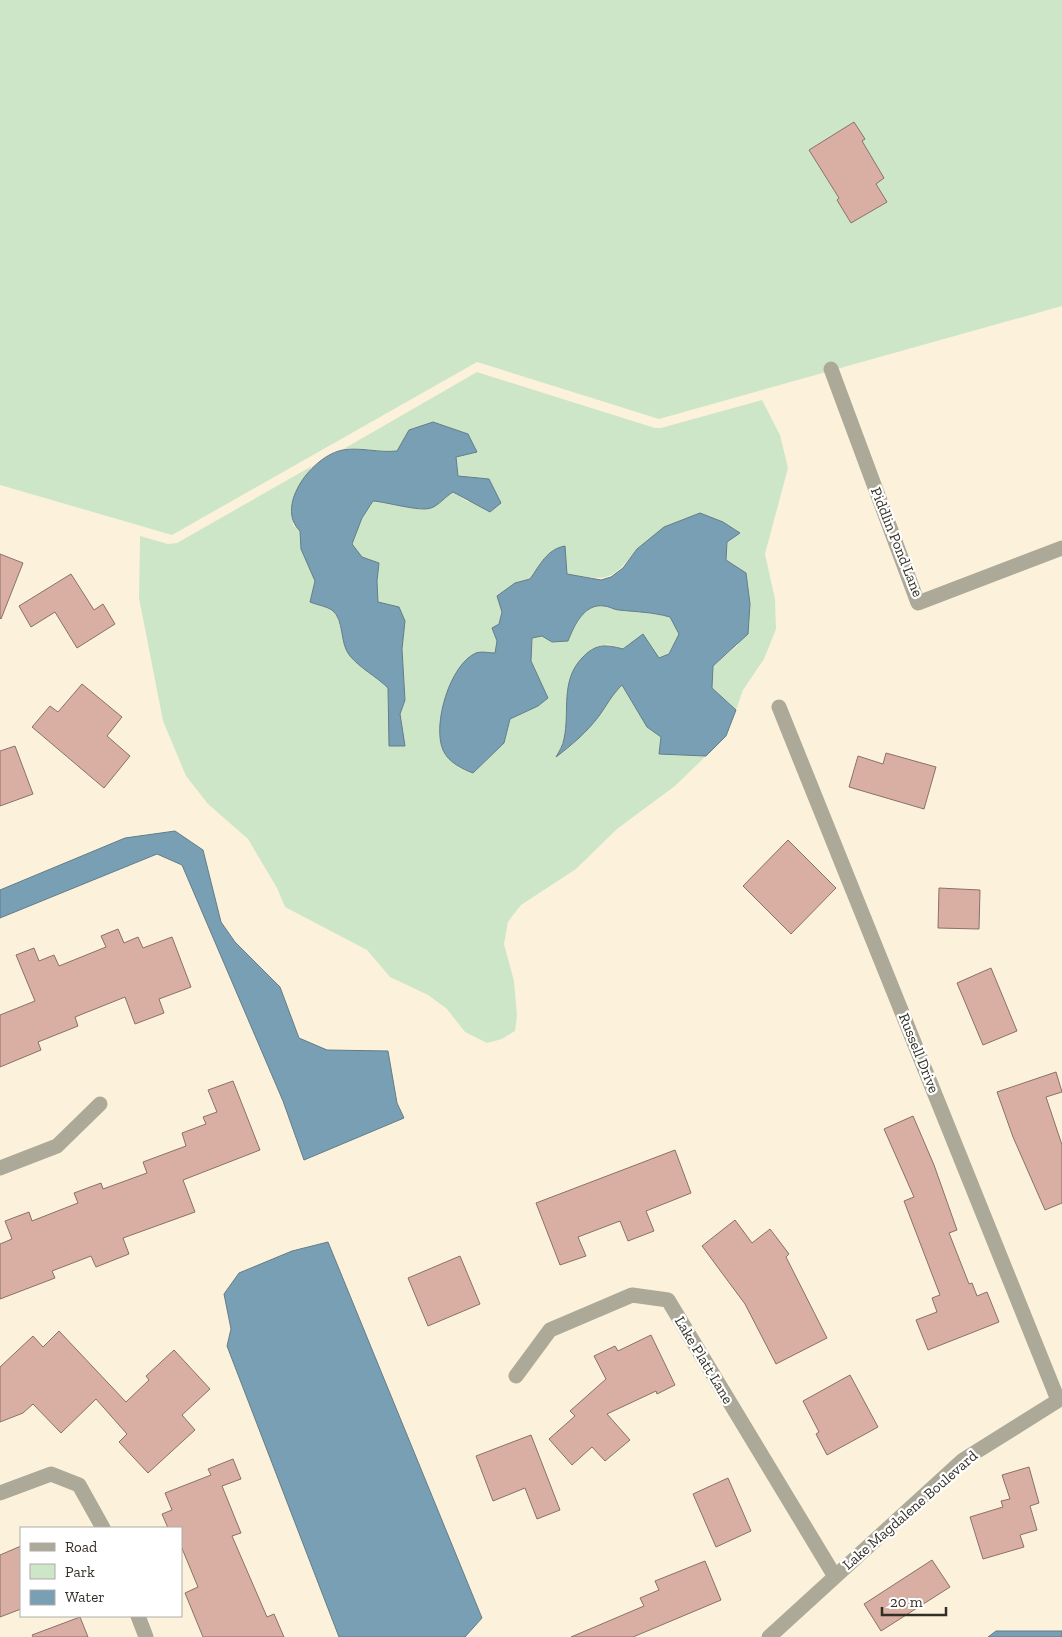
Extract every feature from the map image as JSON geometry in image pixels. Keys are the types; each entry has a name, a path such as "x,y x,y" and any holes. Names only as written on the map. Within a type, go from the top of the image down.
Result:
{"street":[{"name":"Piddlin Pond Lane","path":"831,369 918,603 1062,548"},
{"name":"Russell Drive","path":"779,707 1060,1399"},
{"path":"0,1168 57,1146 100,1104"},
{"name":"Lake Platt Lane","path":"516,1376 550,1330 632,1295 668,1300 834,1576"},
{"name":"Lake Magdalene Boulevard","path":"769,1637 963,1460 1060,1399"},
{"path":"0,1493 51,1474 79,1485 102,1527"},
{"path":"138,1617 146,1637"}],"green space":[{"path":"0,0 1062,0 1062,306 659,419 477,362 172,535 0,485"},
{"path":"477,372 655,428 661,428 762,400 780,435 788,468 765,554 775,599 776,629 764,659 743,690 736,710 712,688 713,666 738,645 726,560 727,542 637,549 614,573 600,578 567,574 565,547 559,548 544,558 530,579 515,583 502,612 499,624 492,628 497,641 495,654 477,653 463,663 443,751 459,768 473,773 504,743 510,719 538,706 548,698 531,661 532,638 542,636 552,642 568,641 573,629 585,612 597,606 670,617 679,634 669,654 659,659 650,644 630,643 624,649 607,644 569,683 564,740 557,756 585,732 622,685 647,727 661,737 659,754 706,756 675,786 617,829 576,869 521,905 513,915 508,922 504,944 514,981 517,1016 515,1031 502,1039 487,1043 465,1032 447,1009 428,995 390,977 367,950 285,907 277,888 248,839 208,804 186,776 163,721 139,598 140,536 168,544 177,543 312,466 292,501 293,525 300,531 301,549 315,581 310,602 330,609 336,614 341,626 344,645 350,656 388,688 389,746 404,746 400,714 405,700 402,649 405,621 378,603 377,581 379,563 362,557 352,544 362,518 373,501 426,509 436,505 453,492 468,502 489,479 458,476 456,457 468,434 433,422 409,430 397,451 340,451"}],"water":[{"path":"433,422 468,434 477,452 456,457 458,476 489,479 501,503 490,512 453,492 436,505 426,509 373,501 362,518 352,544 362,557 379,563 377,581 378,602 399,607 405,621 402,649 405,700 400,714 405,746 389,746 388,688 350,656 344,645 341,626 336,614 330,609 310,602 315,581 301,549 300,531 293,521 292,508 294,496 300,483 309,471 331,454 350,449 397,451 409,430"},
{"path":"700,513 723,522 740,533 727,542 726,560 746,573 750,604 748,634 713,666 712,688 736,710 726,736 706,756 659,754 661,737 647,727 622,685 589,727 556,757 562,746 566,728 568,686 575,667 587,653 601,646 623,649 643,634 659,658 669,654 679,634 670,617 597,606 585,612 573,629 568,641 552,642 542,636 532,638 531,661 548,698 538,706 510,719 504,743 473,773 460,767 448,758 443,750 440,739 442,711 446,696 458,669 467,659 478,652 495,653 497,641 492,628 499,624 502,612 497,596 515,583 530,579 553,550 565,546 567,574 601,580 611,577 623,568 637,549 664,527"},
{"path":"175,831 203,850 221,922 235,942 280,987 299,1038 327,1050 388,1051 397,1103 404,1118 304,1160 283,1101 182,865 157,854 0,918 0,890 125,838"},
{"path":"328,1242 482,1618 465,1637 339,1637 227,1346 231,1329 224,1294 239,1273 292,1251"},
{"path":"996,1631 1062,1631 1062,1637 988,1637"}],"building":[{"path":"854,122 865,139 862,141 884,178 876,184 887,202 851,223 837,200 839,198 809,150"},
{"path":"0,554 23,563 1,619 0,618"},
{"path":"71,574 94,610 103,604 115,624 77,648 55,612 31,627 19,606"},
{"path":"82,684 122,717 107,736 130,756 104,788 32,727 50,706 58,712"},
{"path":"15,746 33,794 0,806 0,751"},
{"path":"886,753 936,767 924,809 849,787 858,756 883,764"},
{"path":"788,840 836,888 791,934 743,886"},
{"path":"939,888 980,890 979,929 938,928"},
{"path":"118,929 124,943 138,937 143,948 172,937 191,987 159,999 164,1013 135,1024 125,997 75,1017 78,1026 38,1042 41,1050 0,1067 0,1015 35,1001 16,955 34,948 39,961 54,955 59,966 106,947 101,936"},
{"path":"991,968 1017,1031 983,1045 957,983"},
{"path":"1056,1072 1062,1092 1046,1097 1062,1145 1062,1203 1045,1210 1013,1137 997,1092"},
{"path":"233,1081 260,1150 183,1180 195,1212 123,1238 129,1254 96,1267 91,1256 52,1271 55,1278 0,1299 0,1244 12,1239 5,1221 29,1212 32,1221 78,1203 74,1193 101,1183 103,1189 147,1173 143,1162 186,1146 182,1133 206,1124 203,1117 217,1112 208,1090"},
{"path":"913,1116 934,1165 957,1230 949,1233 969,1284 972,1283 977,1296 987,1292 999,1322 928,1350 916,1320 937,1312 932,1298 940,1295 904,1201 914,1197 884,1129"},
{"path":"675,1150 691,1193 646,1211 654,1231 628,1241 620,1221 578,1237 586,1256 560,1265 536,1203"},
{"path":"735,1220 752,1243 770,1229 789,1254 786,1257 827,1338 776,1364 745,1304 702,1246"},
{"path":"460,1256 480,1304 428,1326 408,1278"},
{"path":"59,1331 126,1402 149,1380 146,1376 174,1350 210,1389 182,1415 195,1430 148,1473 119,1442 127,1434 96,1399 61,1433 33,1404 23,1413 0,1422 0,1367 33,1336 43,1347"},
{"path":"651,1335 675,1385 657,1394 656,1391 607,1414 630,1440 605,1461 592,1447 572,1465 549,1439 575,1416 570,1411 606,1379 594,1356 615,1346 618,1351"},
{"path":"850,1375 878,1427 827,1455 816,1434 819,1432 803,1401"},
{"path":"531,1435 560,1510 537,1519 525,1488 493,1501 476,1456"},
{"path":"233,1459 241,1479 222,1486 241,1533 232,1536 267,1617 274,1614 284,1637 203,1637 185,1593 198,1587 182,1548 182,1527 168,1527 162,1514 172,1510 165,1493 211,1475 208,1469"},
{"path":"1029,1467 1039,1503 1030,1506 1037,1530 1020,1535 1024,1547 983,1559 970,1517 1003,1507 1001,1501 1010,1499 1002,1475"},
{"path":"728,1478 751,1531 716,1547 693,1494"},
{"path":"20,1546 20,1609 0,1617 0,1555"},
{"path":"932,1560 950,1587 881,1631 864,1604"},
{"path":"705,1561 721,1600 633,1637 571,1637 644,1606 640,1598 659,1590 655,1581"},
{"path":"80,1617 88,1637 33,1637 32,1635"}]}
